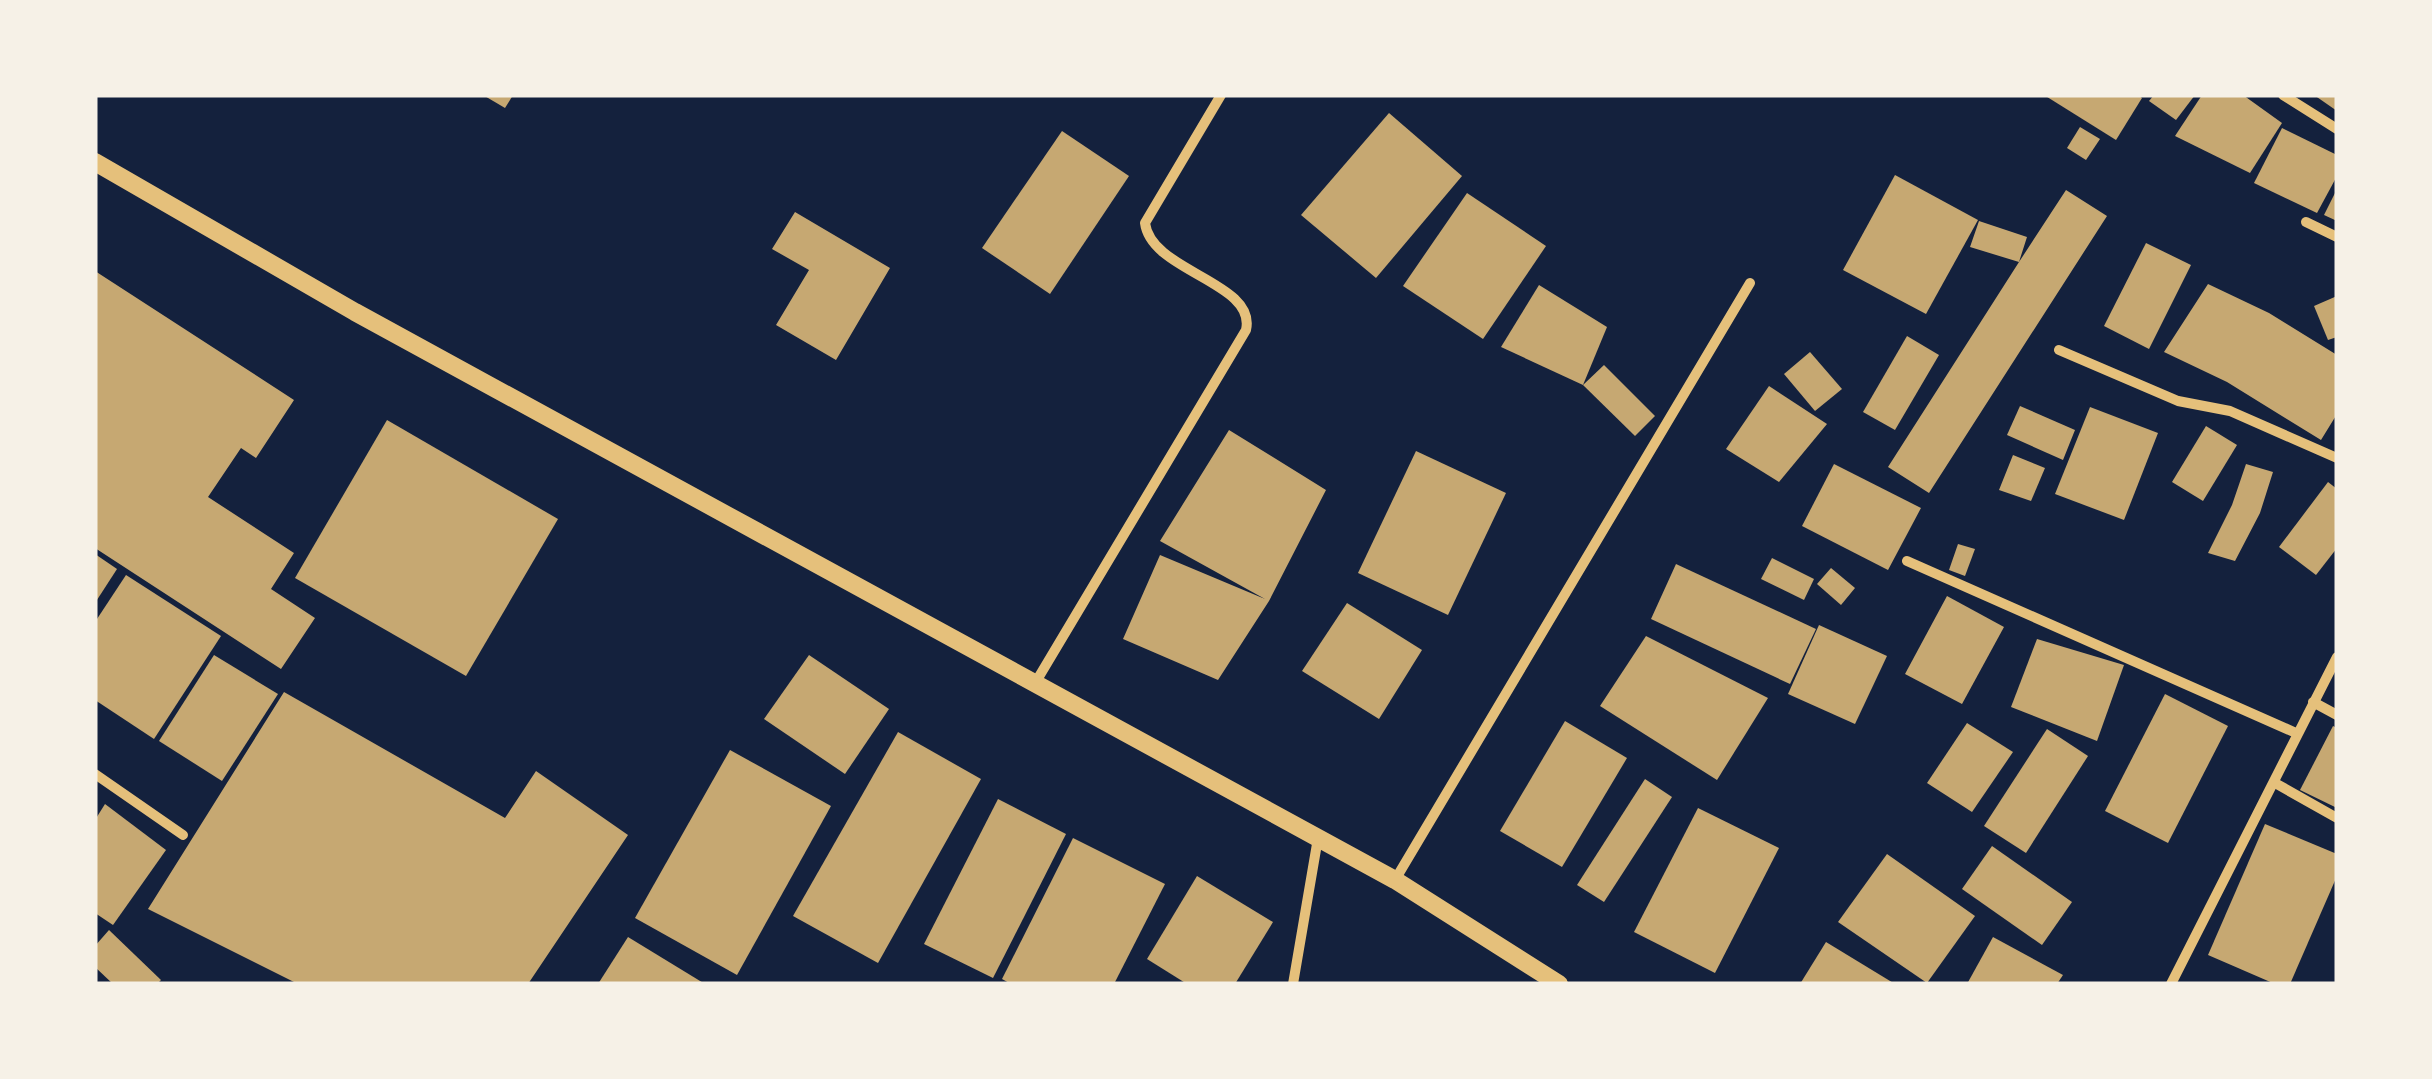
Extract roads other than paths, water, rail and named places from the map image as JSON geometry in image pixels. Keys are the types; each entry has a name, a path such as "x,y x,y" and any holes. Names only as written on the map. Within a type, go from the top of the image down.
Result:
{"street":[{"path":"2283,95 2337,129"},
{"path":"1037,680 1246,330 1242,304 1155,247 1146,231 1147,214 1214,97"},
{"path":"95,162 356,312 1037,680 1080,708 1395,880 1560,984"},
{"path":"2306,222 2337,238"},
{"path":"1395,880 1750,283"},
{"path":"2060,350 2178,402 2230,411 2337,458"},
{"path":"1907,561 2296,733"},
{"path":"2171,984 2337,657"},
{"path":"2313,702 2337,715"},
{"path":"95,774 182,835"},
{"path":"2274,783 2337,818"},
{"path":"1293,984 1318,837"}]}
